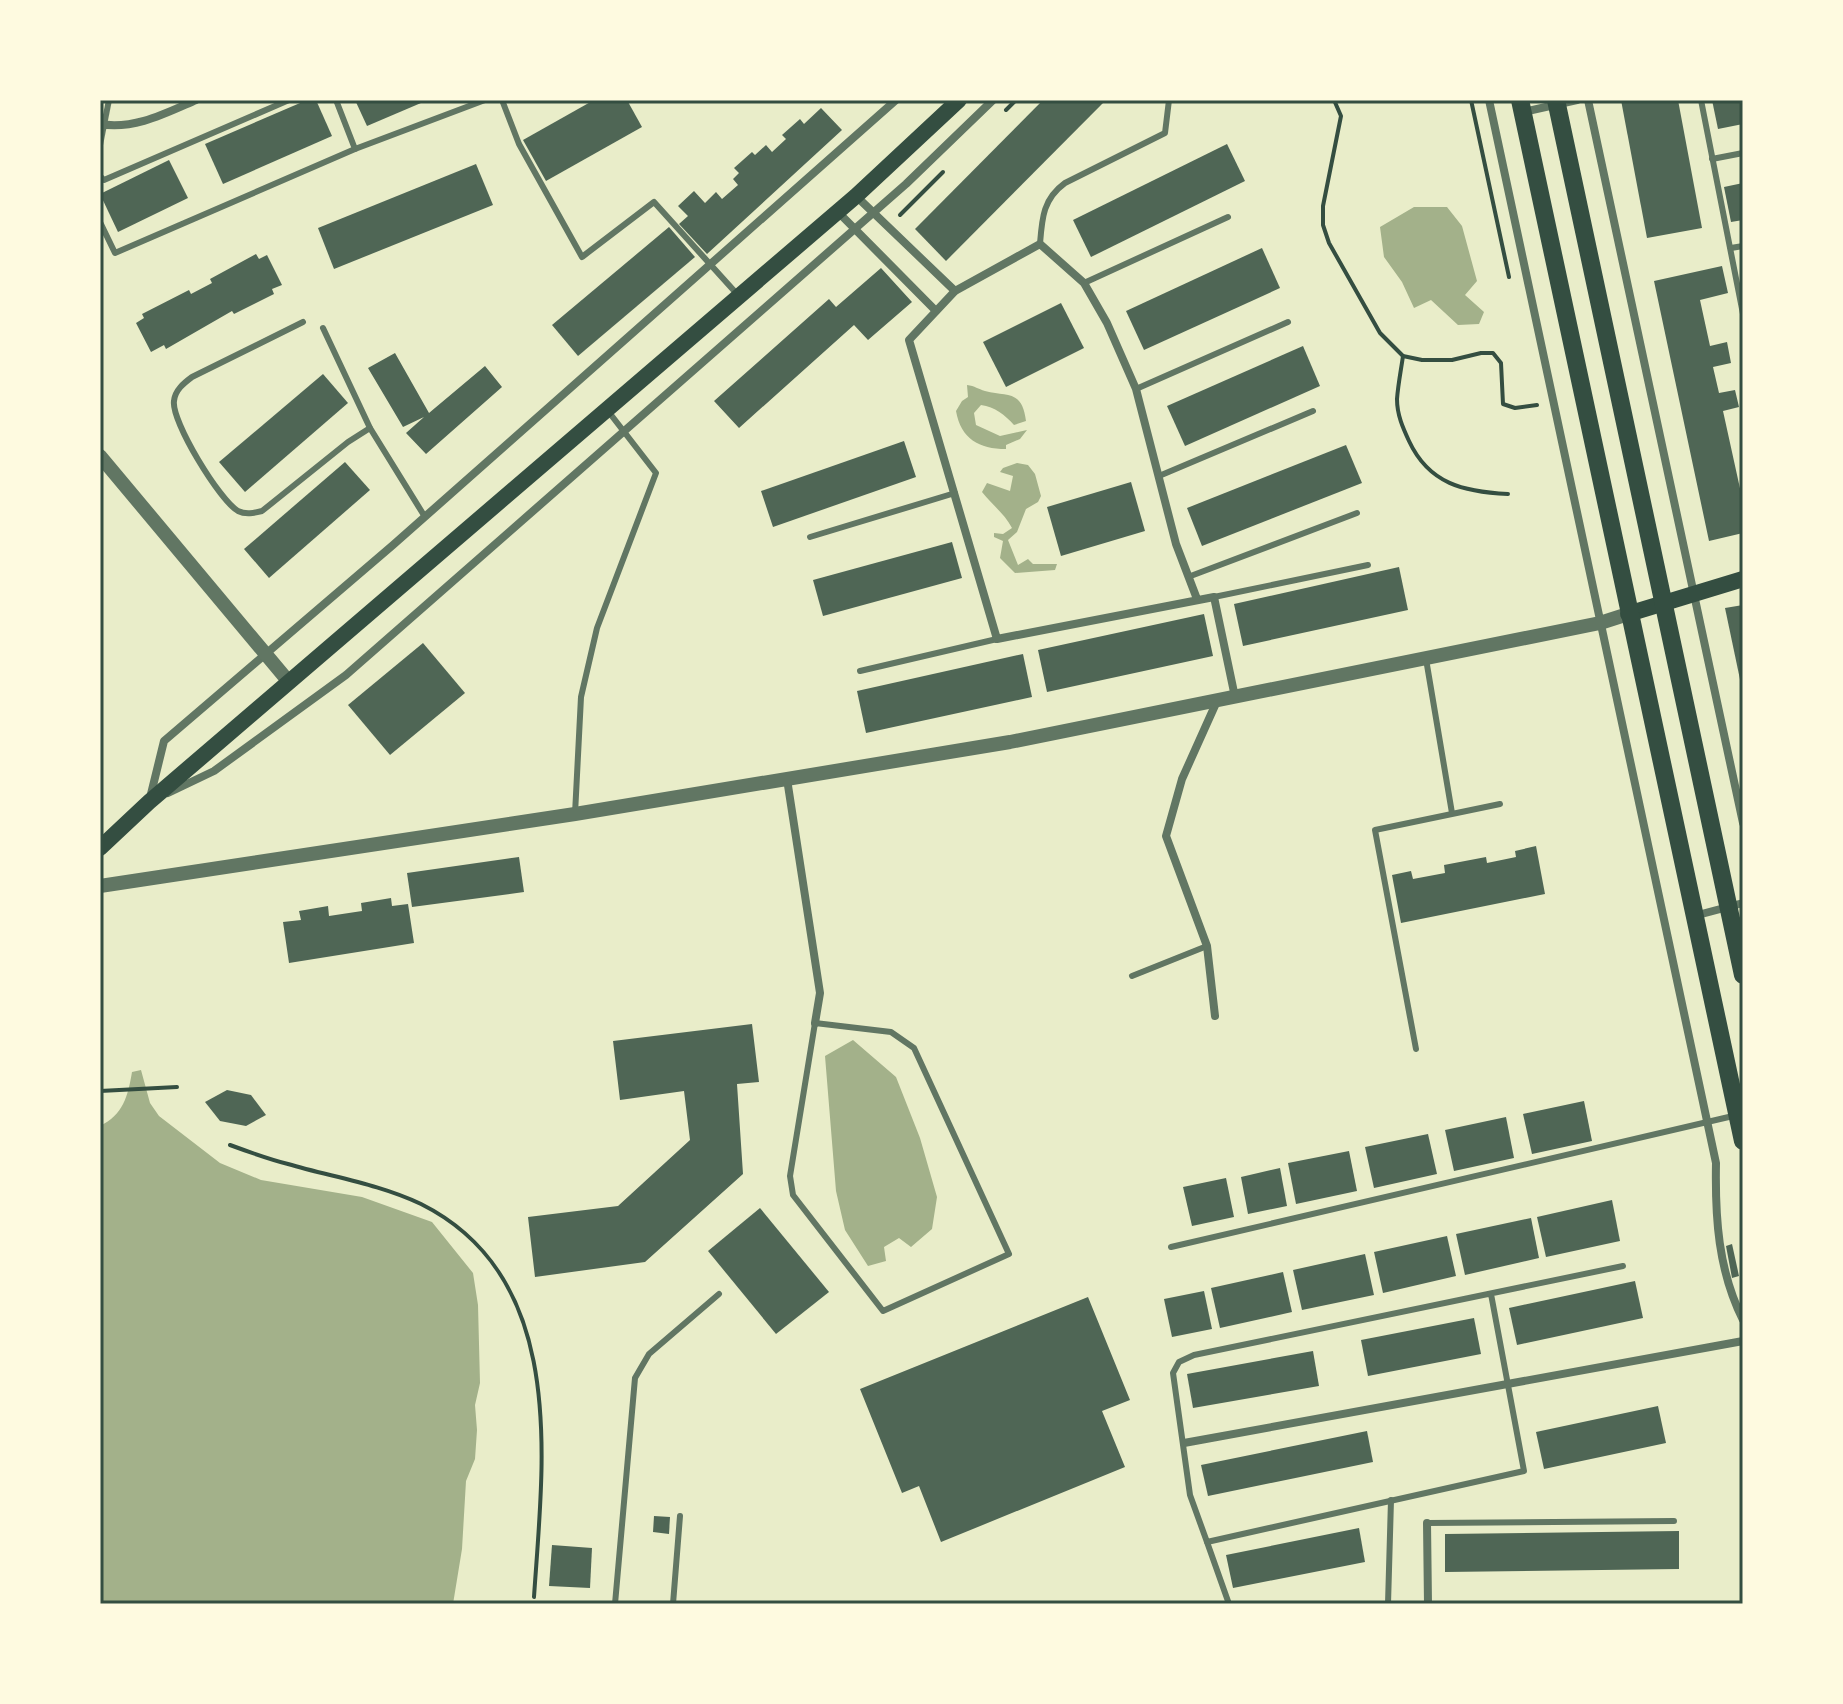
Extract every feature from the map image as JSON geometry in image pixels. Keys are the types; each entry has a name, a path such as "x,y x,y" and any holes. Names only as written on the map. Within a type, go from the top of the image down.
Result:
{"main road":[{"path":"100,848 149,802 856,196 959,100"},
{"path":"1557,102 1664,603 1736,904 1743,975"},
{"path":"1521,106 1743,1141"},
{"path":"1628,614 1739,580"}],"street":[{"path":"102,124 131,124 158,117 196,100"},
{"path":"149,802 164,741 425,517 896,100"},
{"path":"149,802 214,771 346,675 855,229 993,100"},
{"path":"1489,100 1716,1163 1715,1223 1731,1296 1743,1320"},
{"path":"1521,106 1577,100"},
{"path":"1588,100 1743,823"},
{"path":"856,196 955,291"},
{"path":"837,212 936,311"},
{"path":"1197,599 1176,544 1136,389 1107,323 1084,283 1040,244 955,291 909,340 997,639 1214,597 1235,697"},
{"path":"100,456 289,682"},
{"path":"100,886 575,814 1010,742 1600,623 1628,614"},
{"path":"1215,1016 1207,946 1166,836 1182,779 1217,701"},
{"path":"787,779 820,993 815,1023"},
{"path":"1693,916 1736,904"},
{"path":"1184,1443 1743,1341"},
{"path":"1427,1523 1428,1604"}],"lane":[{"path":"100,145 109,100"},
{"path":"100,176 104,180 289,100"},
{"path":"336,100 355,149"},
{"path":"100,222 115,253 355,149 485,100"},
{"path":"502,100 519,144 582,257 654,202 739,296"},
{"path":"1040,244 1042,218 1052,193 1065,183 1165,133 1169,100"},
{"path":"1701,100 1743,314"},
{"path":"1712,159 1743,153"},
{"path":"1084,283 1228,217"},
{"path":"1731,248 1743,246"},
{"path":"303,322 192,377 179,388 174,400 175,414 213,486 240,512 251,514 262,511 370,428"},
{"path":"1136,389 1288,322"},
{"path":"323,328 370,428 425,517"},
{"path":"575,814 581,697 597,628 656,473 607,409"},
{"path":"1159,476 1313,411"},
{"path":"810,537 955,493"},
{"path":"1188,577 1357,513"},
{"path":"1214,597 1368,565"},
{"path":"860,671 997,639"},
{"path":"1426,659 1452,813"},
{"path":"1416,1049 1375,830 1500,804"},
{"path":"1132,976 1207,946"},
{"path":"815,1023 891,1032 914,1048 1009,1254 883,1311 793,1195 790,1176 815,1023"},
{"path":"1171,1247 1737,1115"},
{"path":"1229,1604 1190,1495 1173,1373 1179,1362 1194,1355 1623,1266"},
{"path":"615,1604 635,1378 649,1354 719,1294"},
{"path":"1207,1542 1524,1471 1491,1294"},
{"path":"1388,1604 1391,1500"},
{"path":"673,1604 680,1516"},
{"path":"1427,1523 1674,1521"}],"path":[{"path":"1334,100 1341,116 1323,206 1323,225 1329,243 1380,333 1403,356 1422,360 1452,360 1493,353 1501,363 1503,404 1515,408 1537,405"},
{"path":"1403,356 1397,400 1399,416 1415,454 1427,471 1468,490 1508,494"},
{"path":"100,1091 177,1087"},
{"path":"230,1145 419,1203 463,1232 492,1264 525,1326 537,1372 542,1457 534,1597"}],"shaded area":[{"path":"1414,207 1447,207 1462,226 1477,281 1465,295 1484,312 1479,324 1458,325 1431,300 1414,308 1402,282 1384,257 1380,227"},
{"path":"967,385 1017,399 1026,421 1014,425 986,406 981,405 974,413 976,425 1000,436 1027,430 1020,439 1006,445 1006,449 996,449 980,444 967,435 956,411 968,397"},
{"path":"1017,463 1028,465 1035,474 1041,496 1038,502 1026,509 1017,532 1008,540 1018,565 1028,559 1033,564 1057,564 1055,570 1015,573 1000,558 1003,541 994,537 994,533 1003,534 1012,528 982,492 987,483 1010,491 1013,476 1000,472"},
{"path":"853,1040 896,1077 920,1138 937,1197 932,1229 911,1247 899,1238 884,1247 886,1261 868,1266 845,1230 836,1191 825,1056"},
{"path":"141,1070 150,1103 159,1116 220,1163 261,1180 362,1197 432,1222 473,1273 478,1305 480,1383 475,1405 475,1459 466,1481 462,1549 453,1604 100,1604 100,1126 119,1110 126,1097 132,1072"}],"building":[{"path":"307,100 316,100 332,136 223,184 205,144"},
{"path":"355,100 428,100 367,126"},
{"path":"594,100 627,100 642,127 546,181 523,140"},
{"path":"1043,100 1106,100 946,261 915,229"},
{"path":"1621,100 1678,100 1702,228 1647,238"},
{"path":"1712,100 1743,100 1743,124 1718,129"},
{"path":"821,108 842,130 707,254 679,224 688,216 678,206 694,191 705,203 716,192 722,199 738,185 733,179 739,173 734,168 752,152 755,155 766,145 772,152 786,139 782,135 800,119 804,124"},
{"path":"1227,144 1245,181 1091,257 1073,220"},
{"path":"169,160 188,198 118,232 100,194"},
{"path":"476,164 493,205 334,269 318,228"},
{"path":"1743,183 1743,220 1731,222 1724,187"},
{"path":"669,227 695,257 578,356 552,325"},
{"path":"1262,248 1280,288 1144,350 1126,311"},
{"path":"256,254 259,259 267,255 282,285 272,289 274,294 234,314 232,311 166,349 164,345 151,352 136,323 144,318 142,314 189,290 191,294 212,283 210,279"},
{"path":"1722,266 1728,293 1700,300 1710,346 1727,342 1731,363 1713,367 1719,393 1735,390 1739,407 1723,411 1743,493 1743,533 1709,541 1654,281"},
{"path":"881,268 912,302 868,340 854,325 739,428 714,401 829,299 836,307"},
{"path":"1061,303 1084,348 1006,387 983,342"},
{"path":"1303,346 1320,386 1185,446 1167,406"},
{"path":"395,353 429,413 485,366 502,387 426,454 406,433 424,417 403,427 368,368"},
{"path":"323,374 348,403 245,492 219,462"},
{"path":"904,441 916,477 773,527 761,491"},
{"path":"1346,445 1362,483 1202,546 1187,508"},
{"path":"345,462 370,490 269,578 244,549"},
{"path":"1131,482 1145,531 1061,556 1047,507"},
{"path":"952,542 962,578 823,616 813,580"},
{"path":"1399,567 1408,610 1243,646 1234,604"},
{"path":"1743,605 1743,689 1742,689 1725,608"},
{"path":"1204,614 1213,656 1047,692 1038,650"},
{"path":"423,643 465,693 390,755 348,705"},
{"path":"1023,654 1032,697 866,733 857,691"},
{"path":"1536,846 1545,894 1401,923 1392,875 1411,871 1413,879 1445,873 1444,865 1486,857 1487,863 1516,857 1515,851"},
{"path":"519,857 524,892 412,907 407,873"},
{"path":"391,898 392,906 408,904 414,943 289,963 283,922 301,920 299,911 328,906 329,916 362,911 361,903"},
{"path":"752,1024 759,1082 737,1084 743,1174 645,1262 535,1277 528,1217 618,1206 690,1140 684,1091 620,1100 613,1041"},
{"path":"227,1090 251,1095 266,1115 246,1126 220,1121 205,1102"},
{"path":"1584,1101 1592,1141 1532,1154 1523,1114"},
{"path":"1506,1117 1514,1158 1454,1171 1445,1130"},
{"path":"1428,1134 1437,1174 1374,1188 1365,1147"},
{"path":"1349,1151 1357,1191 1296,1204 1288,1163"},
{"path":"1280,1168 1287,1206 1248,1214 1241,1177"},
{"path":"1226,1178 1234,1217 1192,1226 1183,1187"},
{"path":"1612,1200 1620,1241 1546,1257 1537,1217"},
{"path":"760,1208 829,1292 776,1334 708,1251"},
{"path":"1531,1218 1539,1258 1465,1275 1456,1234"},
{"path":"1447,1236 1456,1276 1383,1293 1374,1252"},
{"path":"1732,1244 1739,1276 1732,1278 1726,1246"},
{"path":"1365,1254 1374,1295 1302,1310 1293,1270"},
{"path":"1283,1272 1292,1312 1220,1328 1211,1288"},
{"path":"1635,1281 1643,1318 1517,1345 1509,1308"},
{"path":"1204,1291 1212,1329 1172,1337 1164,1299"},
{"path":"1088,1297 1130,1400 1102,1411 1125,1467 941,1542 919,1486 902,1493 860,1389"},
{"path":"1474,1318 1481,1354 1368,1376 1361,1340"},
{"path":"1313,1351 1319,1386 1193,1408 1187,1374"},
{"path":"1658,1406 1666,1443 1544,1469 1536,1432"},
{"path":"1367,1431 1373,1462 1208,1496 1201,1465"},
{"path":"654,1516 670,1517 669,1534 653,1532"},
{"path":"1359,1528 1365,1562 1233,1588 1226,1555"},
{"path":"1679,1531 1679,1569 1445,1572 1445,1534"},
{"path":"552,1545 592,1548 590,1588 549,1586"}]}
